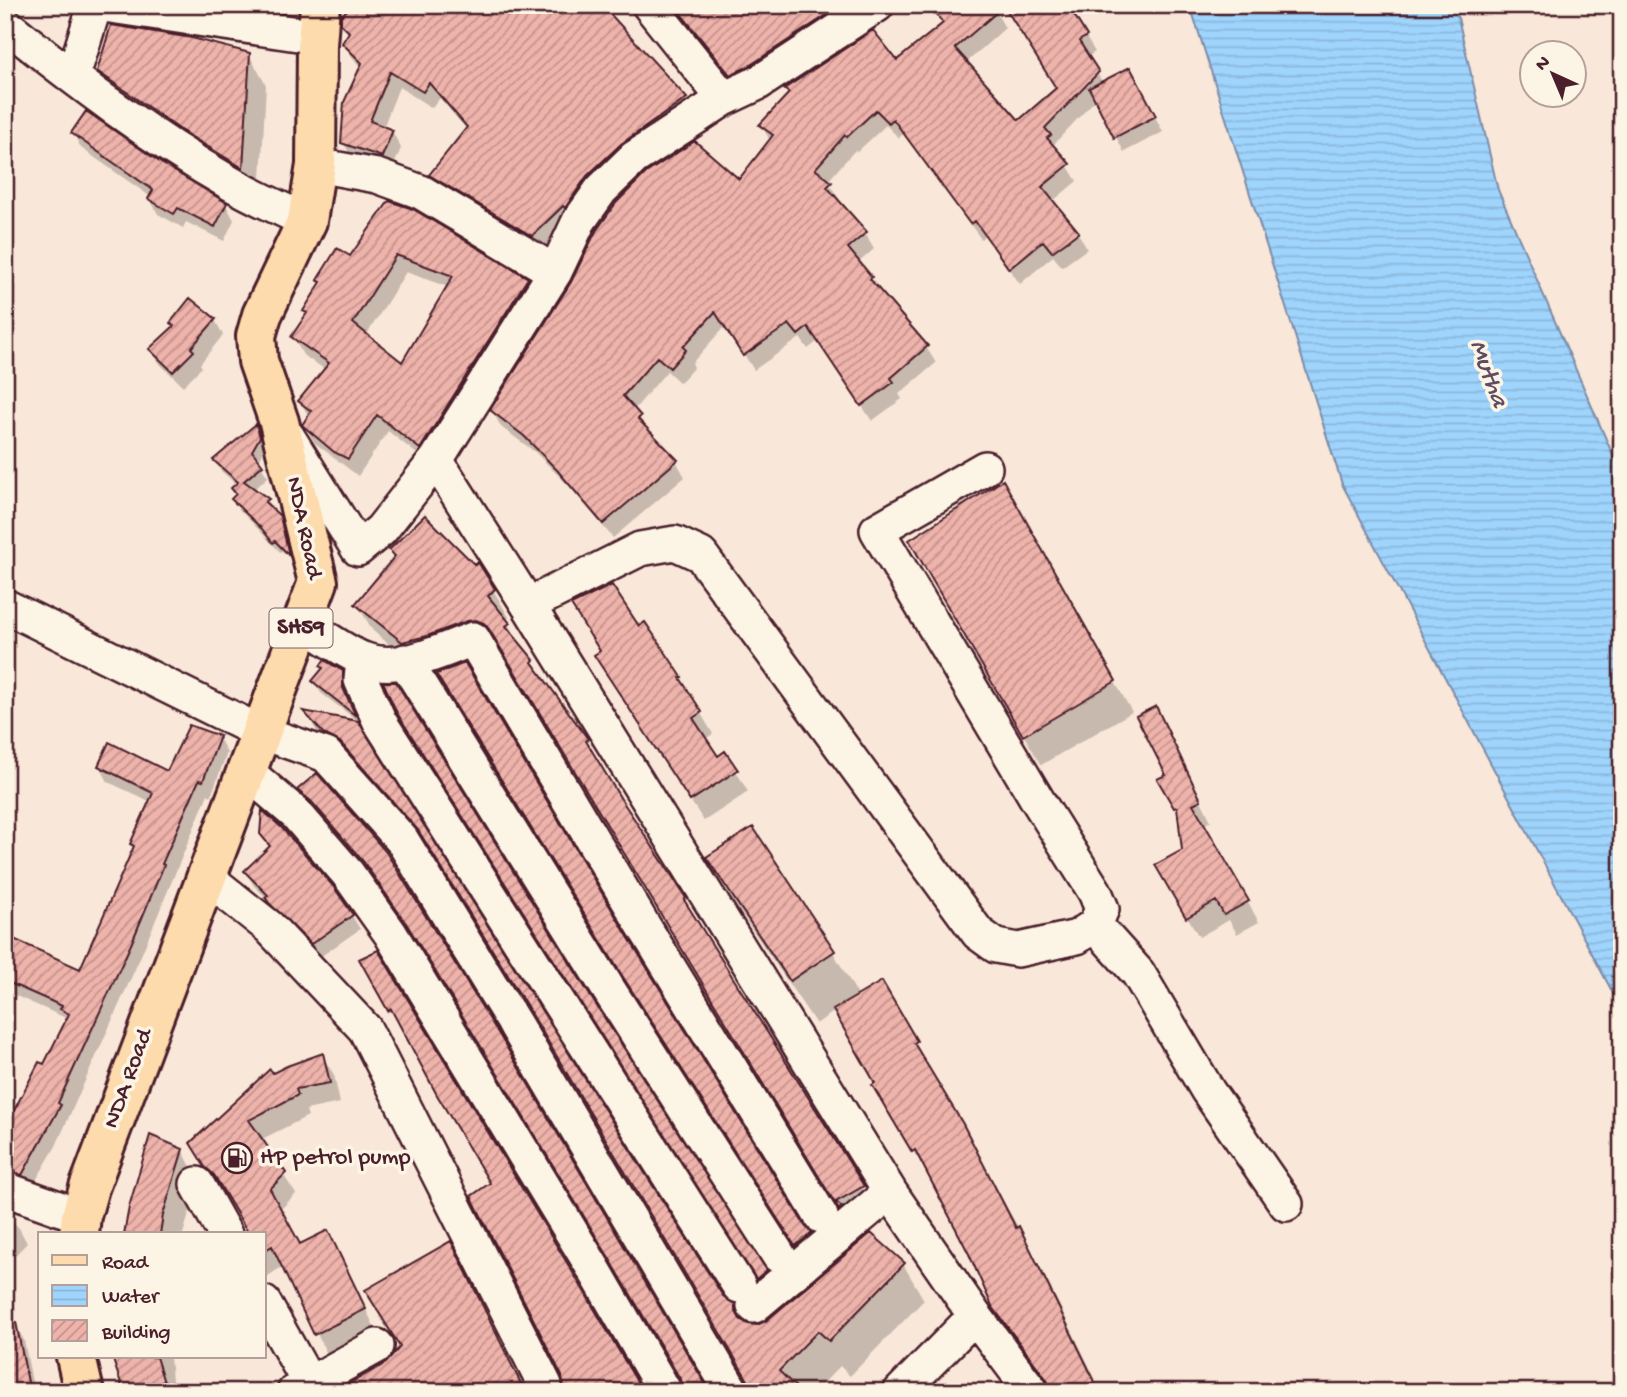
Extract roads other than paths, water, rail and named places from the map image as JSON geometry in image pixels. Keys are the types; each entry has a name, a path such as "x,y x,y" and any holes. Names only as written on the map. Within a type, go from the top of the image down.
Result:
{"main road":[{"name":"NDA Road","path":"80,1225 89,1188 318,582 279,422 258,361 256,336 262,315 307,221 316,164 319,21"},
{"path":"76,1358 84,1392"}],"street":[{"path":"77,64 95,5"},
{"path":"104,5 319,21"},
{"path":"649,5 724,99"},
{"path":"279,422 358,549 381,530 436,460 555,272 579,221 601,190 634,158 724,99 758,83 877,5"},
{"path":"5,24 70,76 138,125 231,183 307,221"},
{"path":"316,164 377,176 421,192 555,272"},
{"path":"436,460 890,1192 975,1317 1031,1392"},
{"path":"528,605 640,549 675,543 701,555 978,933 996,946 1018,950 1077,937 1095,925 1102,909 1095,892 877,530 985,468"},
{"path":"5,606 260,732 326,755 402,840 516,1026 732,1392"},
{"path":"302,623 363,660 391,664 420,658 473,639 640,920 821,1216"},
{"path":"363,660 361,680 380,722 747,1296 890,1192"},
{"path":"405,661 607,987 779,1256"},
{"path":"246,771 296,814 348,874 390,933 582,1248 665,1392"},
{"path":"205,876 269,927 365,1029 545,1385 544,1392"},
{"path":"1095,925 1138,973 1208,1091 1286,1204"},
{"path":"197,1184 224,1232"},
{"path":"5,1189 80,1225"},
{"path":"266,1307 302,1388 377,1346"},
{"path":"900,1392 975,1317"}],"water":[{"name":"Mutha","path":"1190,5 1455,5 1498,190 1622,476 1622,1010 1342,484"}],"place":[{"name":"HP petrol pump","path":"237,1158"}]}
